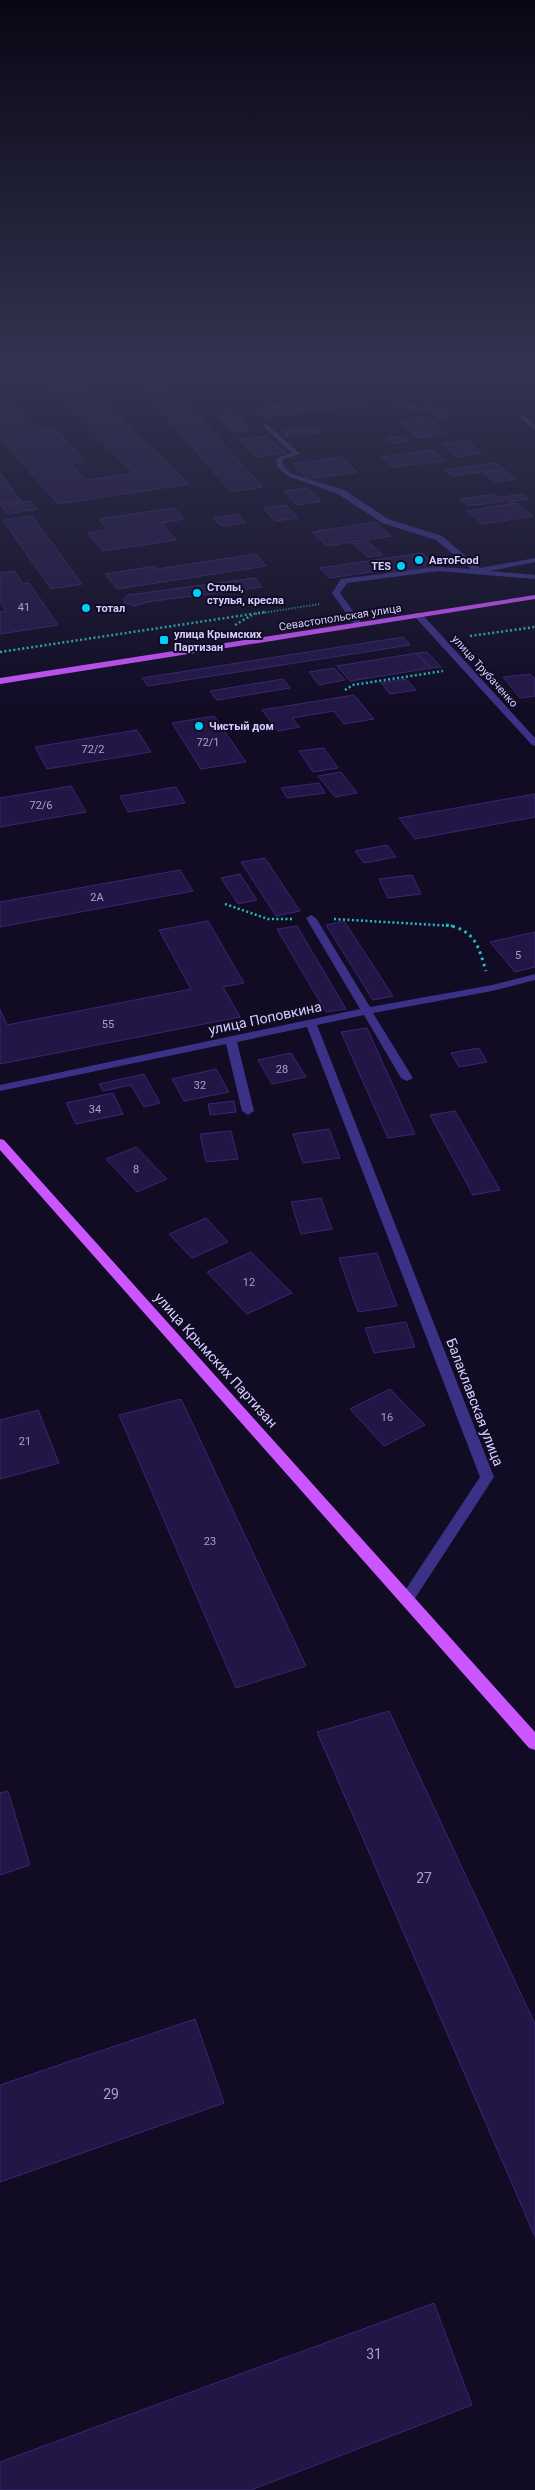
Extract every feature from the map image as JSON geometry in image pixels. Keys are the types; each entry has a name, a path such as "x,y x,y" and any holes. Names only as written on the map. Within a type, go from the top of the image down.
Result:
{"main road":[{"name":"Севастопольская улица","path":"0,681 535,597"},
{"name":"улица Крымских Партизан","path":"0,1143 407,1600"},
{"path":"407,1600 535,1743"}],"street":[{"path":"321,485 341,492 396,526 439,538 478,571"},
{"path":"478,571 535,560"},
{"path":"359,624 336,593 344,581 439,569 535,577"},
{"name":"улица Трубаченко","path":"418,616 535,743"},
{"path":"311,918 407,1078"},
{"name":"улица Поповкина","path":"0,1088 367,1011 492,988 535,977"},
{"name":"Балаклавская улица","path":"310,1024 487,1477 407,1600"},
{"path":"231,1040 248,1111"}],"path":[{"path":"0,652 326,603"},
{"path":"470,636 535,627"},
{"path":"344,690 353,685 446,670"},
{"path":"225,904 268,919 311,918 428,923 464,929 476,941 492,988"}],"building":[{"path":"0,485 9,485 21,501 0,504"},
{"path":"41,485 181,485 58,504"},
{"path":"225,485 261,485 263,487 231,492"},
{"path":"308,488 321,501 297,505 284,491"},
{"path":"495,494 504,501 468,506 460,499"},
{"path":"522,494 529,499 509,502 502,497"},
{"path":"30,501 37,509 8,514 1,506"},
{"path":"517,503 533,516 483,524 467,511"},
{"path":"286,505 298,518 275,521 263,508"},
{"path":"174,508 184,519 161,523 176,540 103,551 88,533 108,530 99,519"},
{"path":"237,514 245,523 221,526 213,518"},
{"path":"32,516 82,584 51,589 3,520"},
{"path":"376,522 391,536 327,546 312,532"},
{"path":"368,542 383,555 368,557 353,544"},
{"path":"422,553 436,567 388,574 384,570 329,578 320,568"},
{"path":"256,554 266,566 117,589 105,574 155,566 157,569"},
{"path":"14,571 23,584 29,583 58,625 0,634 0,612 6,611 0,602 0,573"},
{"path":"255,578 262,587 147,602 135,606 125,603 124,599 128,595"},
{"path":"403,637 410,645 148,686 142,678"},
{"path":"427,652 441,667 431,668 417,653"},
{"path":"417,653 431,668 350,681 337,666"},
{"path":"334,668 345,680 319,685 309,672"},
{"path":"530,674 535,679 535,696 520,698 503,677"},
{"path":"283,679 290,688 217,700 210,691"},
{"path":"406,679 416,690 390,694 381,683"},
{"path":"354,695 374,719 344,724 334,711 292,718 300,727 278,731 262,710"},
{"path":"214,716 246,762 201,769 172,723"},
{"path":"137,730 151,752 47,769 35,747"},
{"path":"324,748 338,768 313,772 299,751"},
{"path":"341,772 357,793 335,797 318,776"},
{"path":"319,783 325,793 287,798 281,788"},
{"path":"71,786 86,812 0,827 0,798"},
{"path":"176,787 185,803 128,812 120,796"},
{"path":"535,794 535,817 415,839 399,818"},
{"path":"387,845 396,857 364,863 355,851"},
{"path":"265,858 300,911 276,916 241,862"},
{"path":"180,870 193,891 0,927 0,902"},
{"path":"240,874 257,900 238,904 221,878"},
{"path":"412,875 421,894 388,898 379,879"},
{"path":"208,921 244,983 223,987 240,1017 0,1064 0,1009 7,1025 191,989 159,930"},
{"path":"344,921 393,996 373,1000 326,925"},
{"path":"297,926 346,1009 326,1012 277,929"},
{"path":"535,932 535,967 515,972 490,942"},
{"path":"367,1028 415,1134 388,1138 341,1032"},
{"path":"479,1048 487,1062 459,1067 451,1053"},
{"path":"291,1053 306,1077 272,1084 258,1060"},
{"path":"216,1069 229,1092 184,1101 172,1079"},
{"path":"144,1074 160,1103 144,1107 131,1085 103,1091 99,1084"},
{"path":"113,1093 123,1114 76,1124 66,1103"},
{"path":"234,1101 236,1112 210,1115 208,1104"},
{"path":"455,1111 500,1190 473,1195 430,1115"},
{"path":"329,1129 340,1158 303,1163 293,1134"},
{"path":"231,1131 238,1159 206,1162 200,1134"},
{"path":"136,1147 167,1179 137,1192 106,1159"},
{"path":"321,1198 332,1229 301,1234 291,1202"},
{"path":"206,1218 228,1242 192,1258 169,1234"},
{"path":"251,1252 292,1293 247,1314 207,1272"},
{"path":"377,1253 397,1306 358,1312 339,1258"},
{"path":"406,1322 415,1347 374,1353 365,1328"},
{"path":"390,1389 425,1425 384,1446 350,1409"},
{"path":"181,1399 306,1666 236,1688 119,1415"},
{"path":"38,1410 59,1463 0,1479 0,1420"},
{"path":"389,1711 535,2024 535,2237 317,1732"},
{"path":"8,1791 30,1865 0,1875 0,1793"},
{"path":"195,2019 224,2103 0,2182 0,2085"},
{"path":"434,2303 472,2405 251,2490 0,2490 0,2462"}],"place":[{"name":"АвтоFood","path":"419,560"},
{"name":"TES","path":"401,566"},
{"name":"Столы, стулья, кресла","path":"197,593"},
{"name":"тотал","path":"86,608"},
{"name":"улица Крымских Партизан","path":"164,640"},
{"name":"Чистый дом","path":"199,726"}]}
